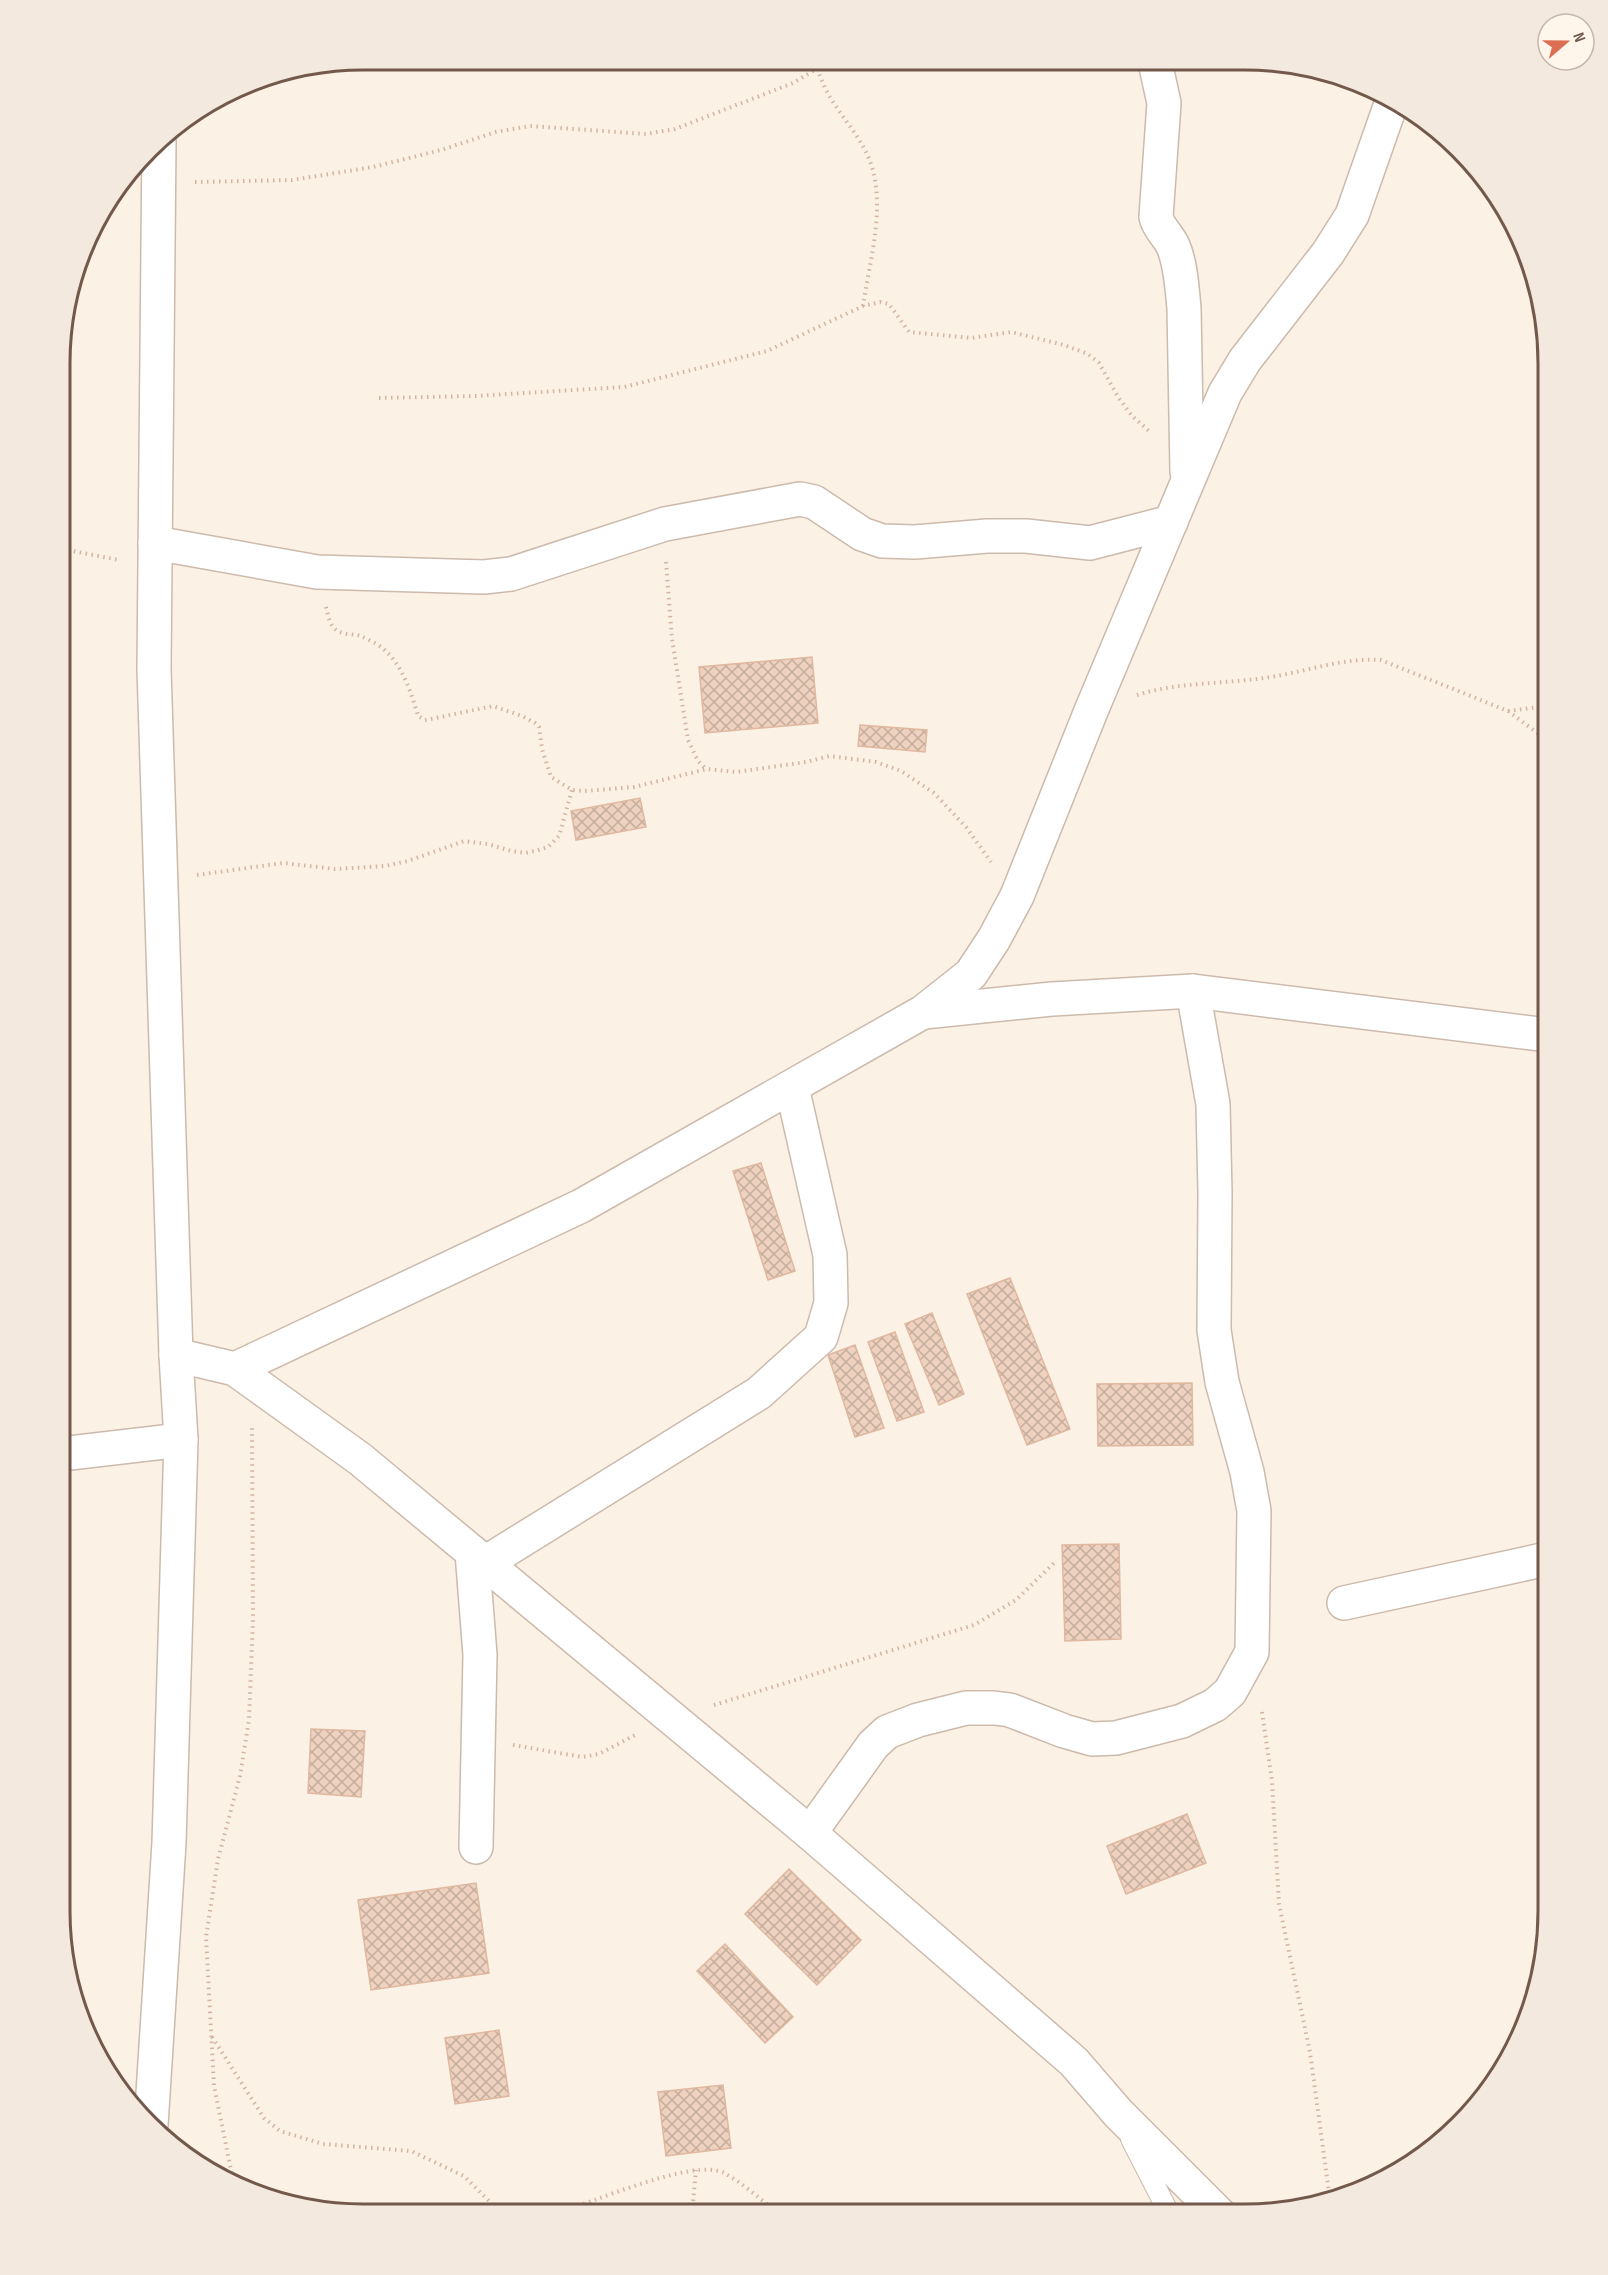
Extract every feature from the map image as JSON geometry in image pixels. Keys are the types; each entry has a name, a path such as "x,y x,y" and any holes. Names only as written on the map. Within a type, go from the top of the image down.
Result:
{"street":[{"path":"1157,70 1164,103 1156,217 1174,249 1182,288 1187,474"},
{"path":"244,1375 581,1206 922,1012 971,974 994,939 1017,896 1091,711 1171,522 1187,474 1225,393 1245,360 1328,254 1352,215 1389,109"},
{"path":"152,2114 169,1843 181,1440 176,1355 154,669 158,154"},
{"path":"155,555 317,572 484,577 511,574 654,527 800,499 814,502 862,534 882,541 915,542 987,536 1026,536 1090,543 1171,522"},
{"path":"922,1012 1052,999 1193,991 1538,1034"},
{"path":"810,1833 873,1745 887,1732 918,1720 966,1708 994,1708 1010,1710 1092,1739 1116,1738 1182,1721 1215,1705 1230,1692 1252,1652 1254,1511 1247,1472 1222,1382 1214,1330 1213,1104 1193,991"},
{"path":"478,1557 759,1393 821,1337 831,1303 830,1255 792,1087"},
{"path":"176,1355 244,1375 360,1459 810,1833 1074,2062 1118,2113 1209,2204"},
{"path":"70,1453 181,1440"},
{"path":"476,1847 480,1655 478,1557"},
{"path":"1344,1603 1538,1561"}],"lane":[{"path":"1118,2113 1164,2204"}],"path":[{"path":"157,182 292,180 373,167 441,150 496,132 530,126 645,134 675,129 793,83 815,70"},
{"path":"817,70 833,102 853,129 867,154 876,183 878,212 863,306"},
{"path":"379,398 476,396 624,387 767,351 863,306 880,302 889,304 909,333 972,338 1011,332 1064,345 1088,354 1099,363 1118,398 1132,416 1187,474"},
{"path":"654,527 665,559 672,639 688,740 698,761 707,769"},
{"path":"70,550 155,555"},
{"path":"317,572 330,622 335,629 343,633 359,636 381,647 394,660 418,716 425,720 493,706 522,716 536,723 539,728 542,749 551,777 572,790 634,787 707,769 736,772 806,762 829,756 876,762 901,771 934,793 966,827 1017,896"},
{"path":"1091,711 1159,688 1265,678 1363,658 1381,660 1408,669 1508,711 1538,734"},
{"path":"1508,711 1538,707"},
{"path":"160,877 196,876 283,863 335,869 385,866 408,861 464,841 525,853 535,851 548,847 559,836 572,790"},
{"path":"232,2173 214,2086 206,1937 218,1860 240,1776 249,1720 253,1619 244,1375"},
{"path":"478,1739 582,1757 599,1754 669,1718 974,1625 1016,1600 1056,1561"},
{"path":"1262,1710 1272,1781 1279,1904 1310,2052 1329,2192"},
{"path":"211,2036 264,2118 280,2131 323,2144 411,2151 464,2176 492,2204"},
{"path":"582,2204 674,2174 704,2169 722,2172 766,2204"},
{"path":"693,2204 696,2170"}],"building":[{"path":"812,657 818,723 705,733 699,667"},
{"path":"860,725 927,730 925,752 858,746"},
{"path":"640,798 646,827 576,840 571,811"},
{"path":"761,1163 795,1271 768,1280 733,1171"},
{"path":"1010,1278 1070,1429 1027,1445 967,1294"},
{"path":"932,1313 964,1394 939,1405 905,1324"},
{"path":"895,1332 924,1412 897,1421 868,1342"},
{"path":"855,1345 884,1428 855,1437 828,1355"},
{"path":"1192,1383 1193,1445 1098,1446 1097,1384"},
{"path":"1119,1544 1121,1639 1065,1641 1062,1545"},
{"path":"311,1729 365,1731 361,1797 308,1793"},
{"path":"1187,1814 1206,1863 1126,1894 1107,1846"},
{"path":"789,1869 861,1940 817,1985 745,1914"},
{"path":"476,1883 489,1973 371,1990 358,1900"},
{"path":"725,1944 793,2017 765,2043 697,1971"},
{"path":"499,2030 509,2096 455,2104 445,2038"},
{"path":"723,2085 731,2148 666,2156 658,2092"}]}
